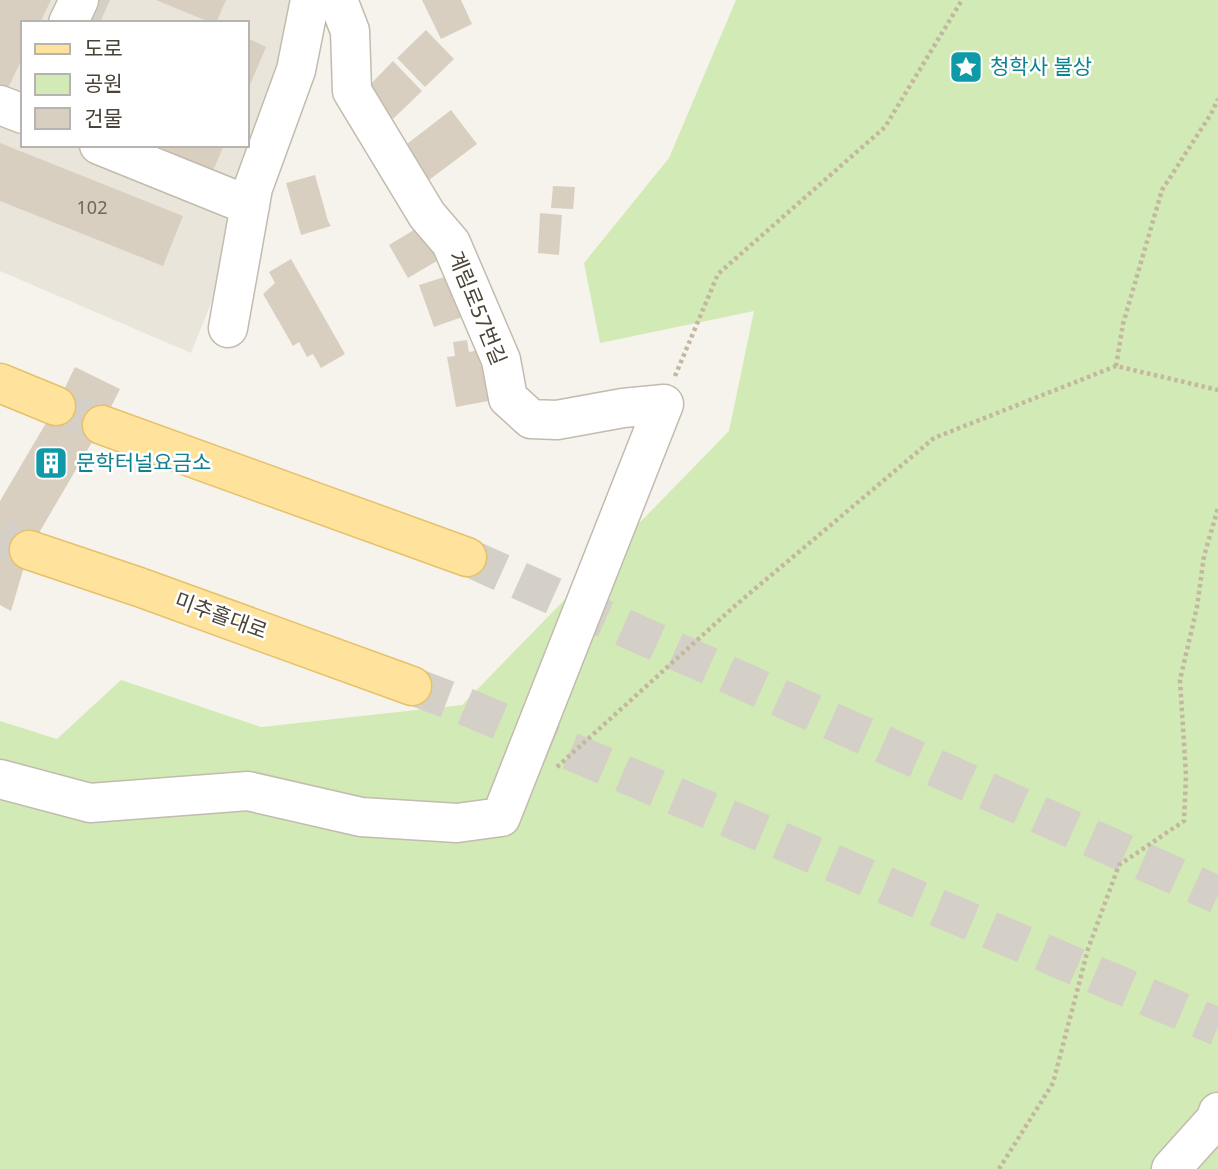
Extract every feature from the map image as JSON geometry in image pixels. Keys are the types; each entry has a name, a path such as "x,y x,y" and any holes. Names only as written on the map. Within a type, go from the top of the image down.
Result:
{"main road":[{"path":"102,425 467,557"},
{"name":"미추홀대로","path":"29,550 412,686"}],"street":[{"path":"69,21 79,0"},
{"path":"228,328 253,188 296,69 310,0"},
{"name":"계림로57번길","path":"338,0 349,32 352,91 428,215 451,243 501,360 508,398 531,419 557,420 664,404"},
{"path":"0,105 21,113"},
{"path":"104,147 250,206"},
{"path":"0,368 30,395"},
{"path":"0,779 90,803 248,792 361,817 457,822 501,817 664,404"},
{"path":"1171,1169 1216,1119 1218,1112"}],"path":[{"path":"664,404 718,274 885,127 962,0"},
{"path":"1116,366 1123,324 1162,190 1218,99"},
{"path":"1211,114 1218,113"},
{"path":"552,771 737,604 934,438 1116,366 1218,390"},
{"path":"999,1169 1053,1083 1088,949 1119,866 1184,821 1186,775 1180,680 1197,607 1204,556 1218,508"}],"shaded area":[{"path":"0,0 310,0 250,206 191,353 0,271"}],"green space":[{"path":"736,0 1218,0 1218,1169 0,1169 0,721 57,739 121,680 261,727 462,705 729,431 754,311 600,343 584,263 669,158"}],"building":[{"path":"0,0 51,0 41,21 21,21 21,61 8,88 0,84"},
{"path":"156,0 226,0 217,21 207,21"},
{"path":"422,0 461,0 472,24 441,39"},
{"path":"426,30 454,59 425,87 397,58"},
{"path":"248,38 266,47 248,90"},
{"path":"393,61 422,91 393,119 365,90"},
{"path":"451,110 477,144 429,180 403,147"},
{"path":"0,143 183,216 163,266 0,201"},
{"path":"164,147 223,147 213,171 163,149"},
{"path":"315,175 331,226 301,235 286,183"},
{"path":"553,186 575,187 573,209 551,208"},
{"path":"540,213 562,215 559,255 538,253"},
{"path":"427,222 447,255 408,278 389,245"},
{"path":"291,259 345,354 321,368 313,354 307,357 299,342 293,346 263,294 275,283 269,272"},
{"path":"454,274 468,315 434,327 419,285"},
{"path":"467,340 469,352 485,349 494,400 456,407 447,357 455,356 453,342"},
{"name":"문학터널요금소","path":"75,367 120,389 29,550 11,611 0,605 0,501 56,406"}],"tunnel":[{"path":"86,0 106,9"},
{"path":"56,406 102,425"},
{"path":"0,536 29,550"},
{"path":"467,557 1218,895"},
{"path":"412,686 1218,1027"}],"place":[{"name":"청학사 불상","path":"966,67"},
{"name":"문학터널요금소","path":"51,463"}]}
